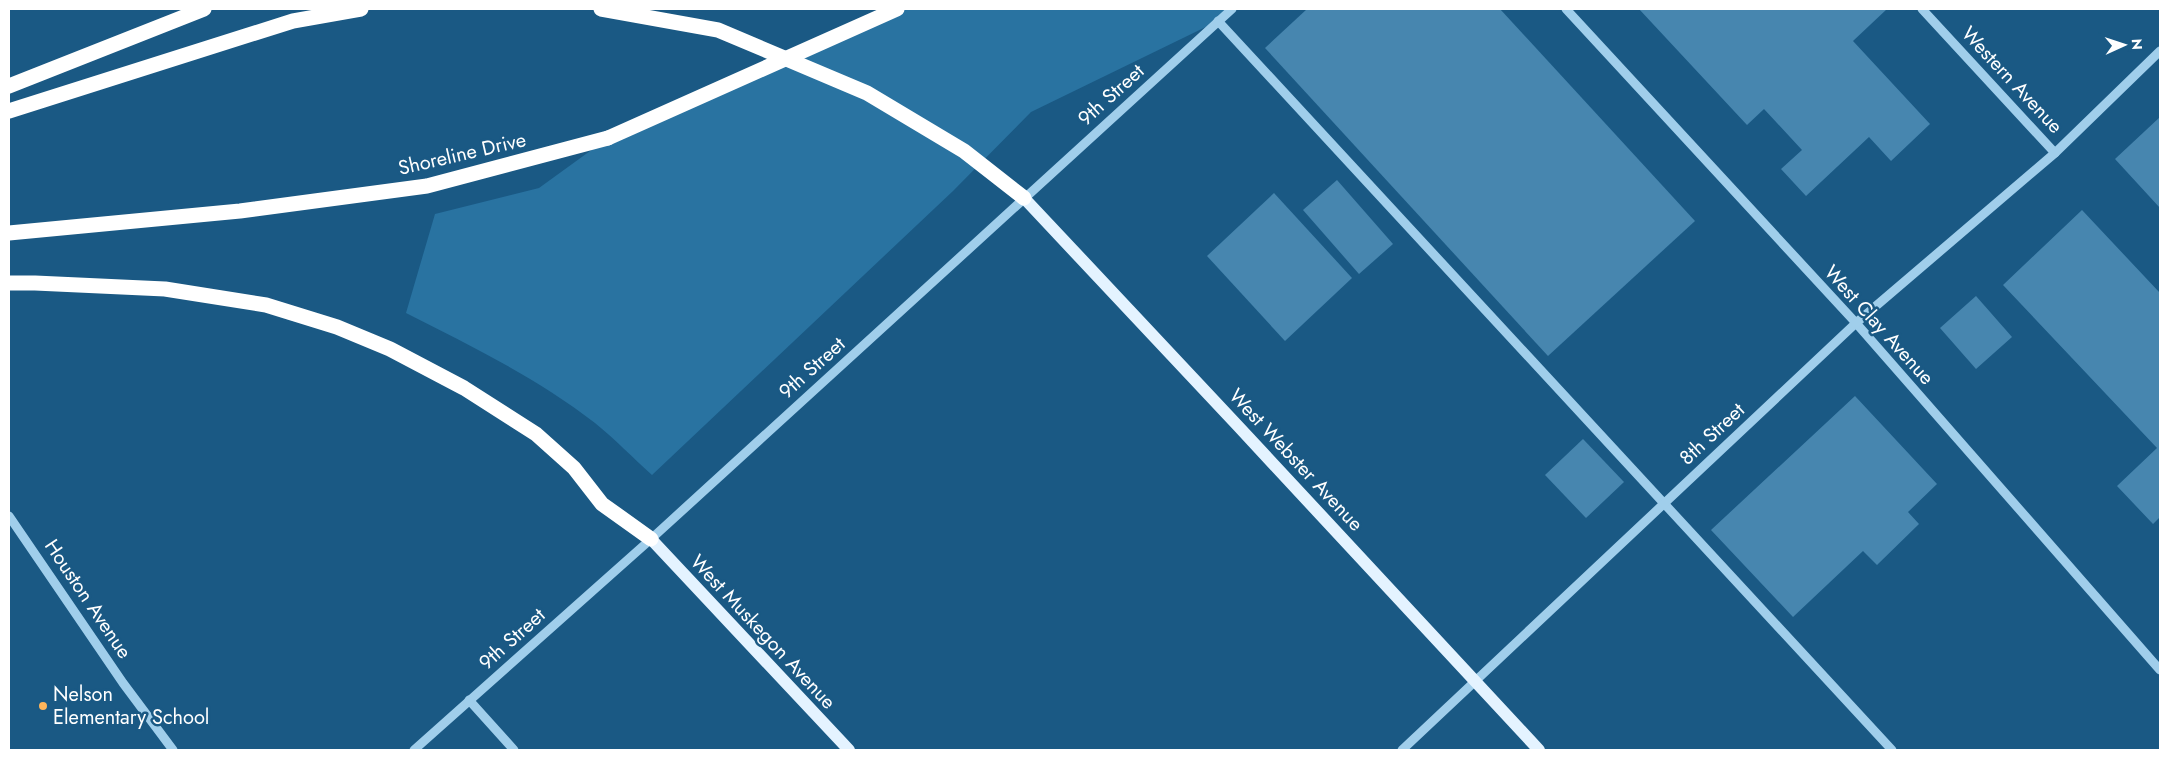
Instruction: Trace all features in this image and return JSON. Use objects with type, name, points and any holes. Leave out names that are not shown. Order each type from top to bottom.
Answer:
[{"type":"highway","points":[[9,86],[204,9]]},
{"type":"highway","points":[[9,111],[293,21],[361,9]]},
{"type":"highway","points":[[601,9],[718,30],[867,93],[964,152],[1024,198]]},
{"type":"highway","name":"Shoreline Drive","points":[[9,233],[240,211],[427,186],[608,138],[738,82],[897,9]]},
{"type":"highway","points":[[9,284],[35,283],[165,289],[266,305],[337,327],[390,349],[464,388],[536,434],[574,468],[602,504],[651,539]]},
{"type":"main road","name":"West Webster Avenue","points":[[1024,198],[1539,750]]},
{"type":"main road","name":"West Muskegon Avenue","points":[[651,539],[849,750]]},
{"type":"street","name":"9th Street","points":[[414,750],[651,539],[1232,9]]},
{"type":"street","name":"West Clay Avenue","points":[[1566,9],[1856,323],[2160,670]]},
{"type":"street","name":"Western Avenue","points":[[1922,9],[2055,153]]},
{"type":"street","points":[[1218,21],[1892,750]]},
{"type":"street","name":"8th Street","points":[[1402,750],[1856,323],[2055,153],[2160,51]]},
{"type":"street","name":"Houston Avenue","points":[[9,516],[124,683],[173,750]]},
{"type":"street","points":[[469,700],[514,750]]},
{"type":"shaded area","points":[[897,9],[1232,9],[1218,21],[1031,112],[953,191],[652,475],[610,435],[550,391],[406,313],[435,214],[539,188],[608,138]]},
{"type":"building","points":[[1307,9],[1500,9],[1695,221],[1548,356],[1265,48]]},
{"type":"building","points":[[1639,9],[1887,9],[1853,41],[1930,124],[1891,161],[1869,137],[1806,196],[1781,169],[1802,150],[1764,109],[1747,125]]},
{"type":"building","points":[[2160,117],[2160,208],[2115,159]]},
{"type":"building","points":[[1337,180],[1393,244],[1359,274],[1303,210]]},
{"type":"building","points":[[1274,193],[1352,278],[1285,341],[1207,256]]},
{"type":"building","points":[[2082,210],[2160,293],[2160,517],[2153,524],[2117,486],[2157,448],[2003,285]]},
{"type":"building","points":[[1976,296],[2012,337],[1976,369],[1940,328]]},
{"type":"building","points":[[1855,396],[1937,484],[1908,512],[1919,524],[1877,565],[1863,551],[1793,617],[1711,530]]},
{"type":"building","points":[[1583,439],[1624,482],[1586,518],[1545,475]]},
{"type":"place","name":"Nelson Elementary School","points":[[43,706]]}]
